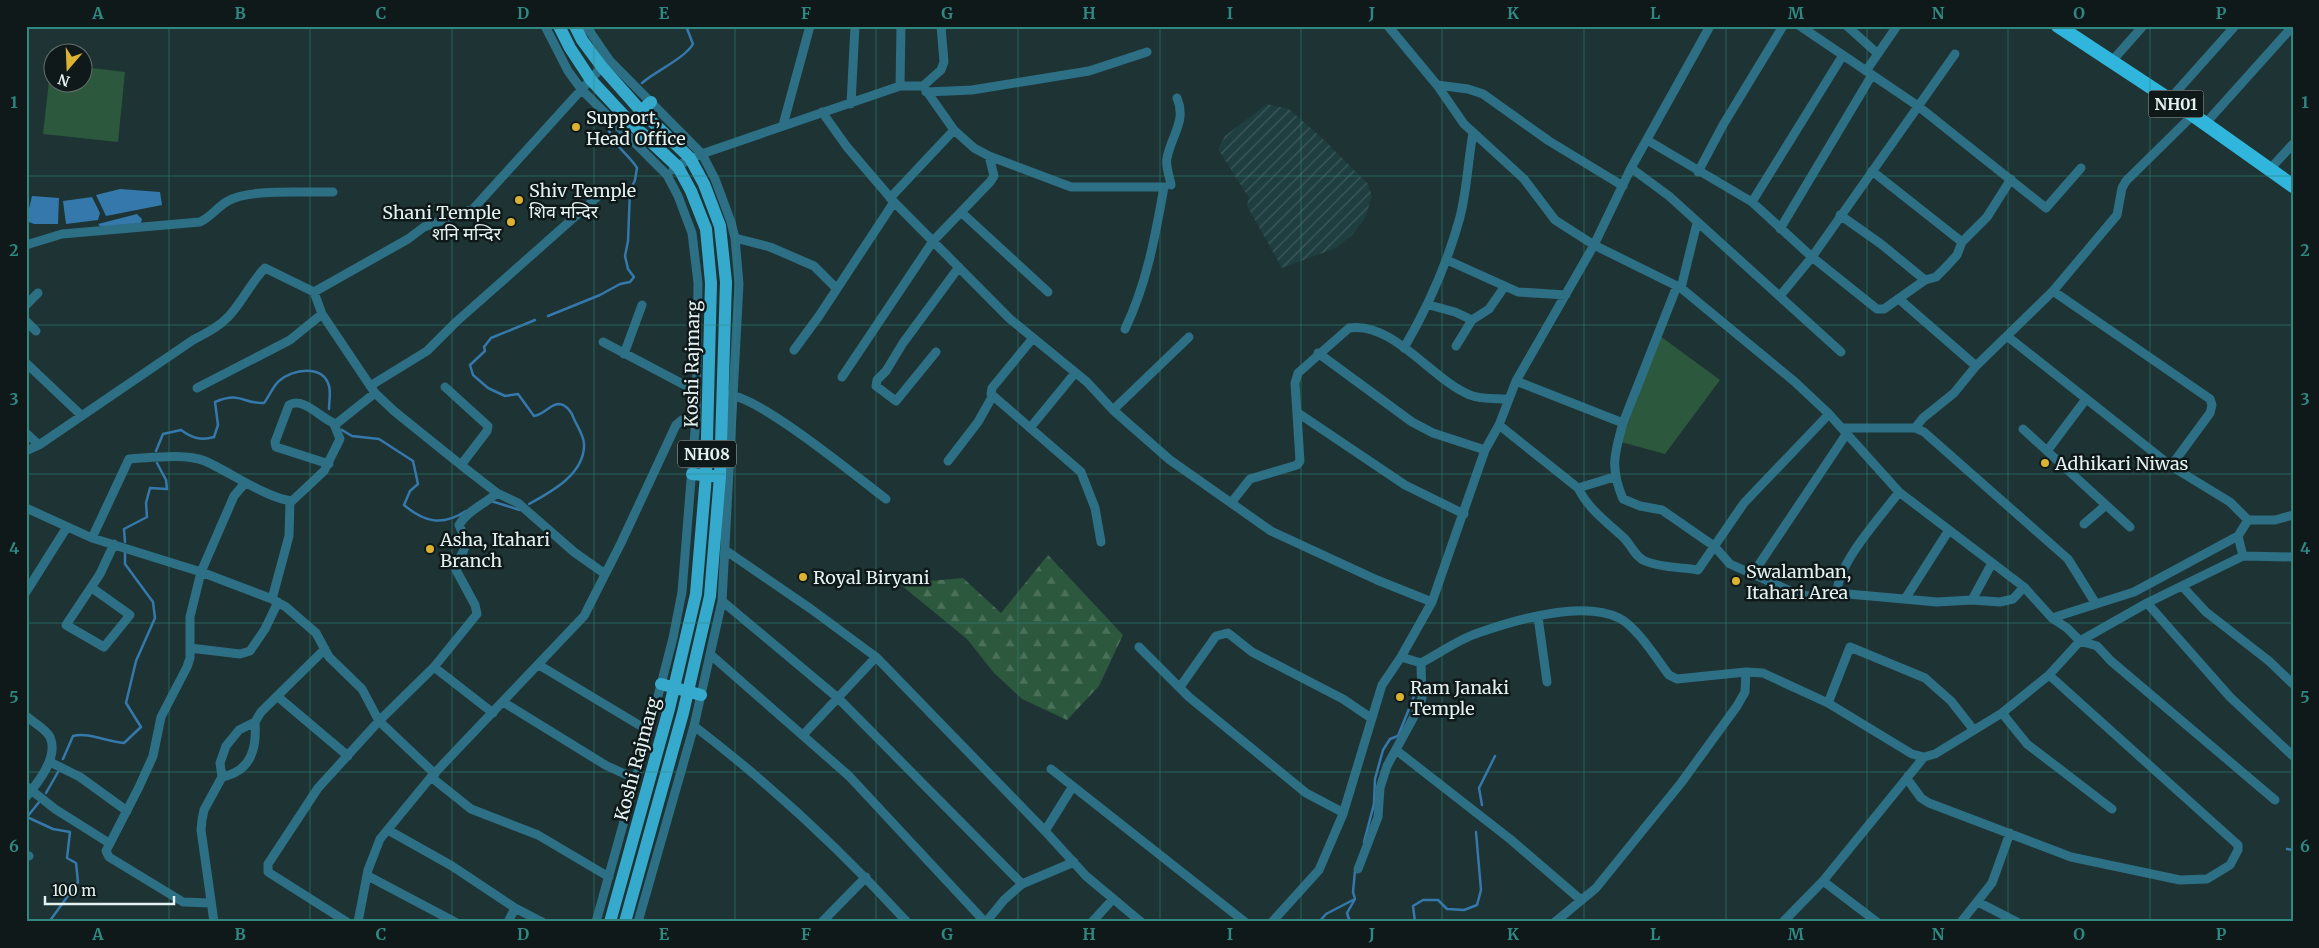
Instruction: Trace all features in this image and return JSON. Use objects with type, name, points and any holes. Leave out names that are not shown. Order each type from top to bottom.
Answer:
[{"type":"highway","name":"NH01","points":[[2058,26],[2193,115],[2293,186]]},
{"type":"main road","name":"Koshi Rajmarg","points":[[559,26],[586,85],[631,123],[678,167],[691,191],[706,229],[711,283],[706,475],[696,594],[674,688],[610,922]]},
{"type":"main road","name":"Koshi Rajmarg","points":[[575,26],[582,40],[602,67],[641,111],[696,156],[704,184],[720,226],[726,282],[728,395],[724,477],[710,596],[695,693],[625,922]]},
{"type":"main road","points":[[641,111],[651,102]]},
{"type":"main road","points":[[692,474],[724,477]]},
{"type":"main road","points":[[661,684],[695,693]]},
{"type":"street","points":[[545,26],[563,63],[586,85],[667,175],[678,196],[692,232],[698,283],[696,418],[682,592],[649,731],[596,922]]},
{"type":"street","points":[[586,26],[610,61],[651,102],[715,179],[735,238],[739,284],[728,395],[756,405],[810,441],[886,499]]},
{"type":"street","points":[[783,126],[810,26]]},
{"type":"street","points":[[851,104],[855,26]]},
{"type":"street","points":[[900,86],[901,26]]},
{"type":"street","points":[[925,89],[941,70],[944,62],[941,26]]},
{"type":"street","points":[[1388,26],[1437,85],[1464,124],[1524,178],[1555,220],[1594,245],[1679,287],[1795,382],[1845,430],[1899,492],[2024,587],[2052,618],[2067,628],[2080,641],[2097,646],[2111,661],[2275,800]]},
{"type":"street","points":[[1272,922],[1319,870],[1357,773],[1371,718],[1382,685],[1401,657],[1432,602],[1485,450],[1499,425],[1516,381],[1594,245],[1631,168],[1710,26]]},
{"type":"street","points":[[1698,172],[1723,125],[1783,26]]},
{"type":"street","points":[[1800,26],[1918,106],[2046,208],[2081,168]]},
{"type":"street","points":[[1846,26],[1878,54]]},
{"type":"street","points":[[1780,229],[1878,54],[1897,26]]},
{"type":"street","points":[[2112,62],[2143,26]]},
{"type":"street","points":[[2169,100],[2235,26]]},
{"type":"street","points":[[2206,124],[2293,26]]},
{"type":"street","points":[[667,175],[696,156],[900,86],[925,89],[972,90],[1090,71],[1147,52]]},
{"type":"street","points":[[1780,296],[1812,257],[1955,54]]},
{"type":"street","points":[[1752,202],[1843,55]]},
{"type":"street","points":[[314,292],[408,239],[424,227],[473,209],[602,67]]},
{"type":"street","points":[[1437,85],[1468,88],[1483,94],[1549,141],[1623,186]]},
{"type":"street","points":[[925,89],[954,130],[974,148],[989,156],[1071,187],[1164,187],[1152,257],[1139,299],[1125,329]]},
{"type":"street","points":[[1171,185],[1166,159],[1180,126],[1181,108],[1176,98]]},
{"type":"street","points":[[822,112],[847,147],[892,200],[1010,319],[1075,373],[1113,410],[1170,460],[1253,520],[1280,535],[1377,580],[1432,602]]},
{"type":"street","points":[[1915,428],[1923,418],[1954,393],[1976,366],[2053,291],[2117,215],[2122,188],[2126,181],[2193,115]]},
{"type":"street","points":[[794,350],[819,316],[892,200],[954,130]]},
{"type":"street","points":[[1404,348],[1429,305],[1447,260],[1460,216],[1473,133]]},
{"type":"street","points":[[1647,140],[1698,172],[1752,202],[1812,257],[1878,309],[1884,309],[1925,280],[1936,277],[1956,255],[1962,242],[1987,217],[2011,179]]},
{"type":"street","points":[[2270,169],[2293,144]]},
{"type":"street","points":[[842,378],[933,241],[994,176],[989,156]]},
{"type":"street","points":[[1631,168],[1669,196],[1841,352]]},
{"type":"street","points":[[1872,171],[1962,242]]},
{"type":"street","points":[[334,424],[372,389],[427,352],[456,322],[604,191]]},
{"type":"street","points":[[26,245],[62,234],[200,222],[210,218],[226,201],[250,194],[333,192]]},
{"type":"street","points":[[961,212],[1048,292]]},
{"type":"street","points":[[1840,215],[1881,244],[1925,280]]},
{"type":"street","points":[[1697,223],[1679,287],[1623,423],[1617,446],[1614,477],[1623,499],[1640,506],[1662,510],[1714,546],[1730,564],[1752,575],[1808,596],[1837,593],[1937,602],[1972,600],[2006,602],[2013,599],[2024,587]]},
{"type":"street","points":[[735,238],[770,247],[814,266],[836,288]]},
{"type":"street","points":[[1447,260],[1518,292],[1566,295]]},
{"type":"street","points":[[936,352],[896,401],[876,386],[877,380],[886,371],[903,343],[959,267]]},
{"type":"street","points":[[26,451],[39,445],[193,340],[213,330],[230,315],[256,277],[265,268],[314,292],[322,314],[372,389],[394,411],[461,466],[492,498],[518,503],[574,552],[605,574]]},
{"type":"street","points":[[1456,346],[1472,320],[1490,309],[1505,286]]},
{"type":"street","points":[[2053,291],[2210,399],[2212,405],[2210,413],[2171,466]]},
{"type":"street","points":[[26,305],[38,294]]},
{"type":"street","points":[[1899,299],[1976,366]]},
{"type":"street","points":[[1429,305],[1455,312],[1472,320]]},
{"type":"street","points":[[624,354],[642,306]]},
{"type":"street","points":[[197,388],[290,340],[322,314]]},
{"type":"street","points":[[26,321],[36,331]]},
{"type":"street","points":[[1231,503],[1250,479],[1296,465],[1300,461],[1295,383],[1298,372],[1349,328],[1359,326],[1369,328],[1404,348],[1451,386],[1472,396],[1508,399]]},
{"type":"street","points":[[2007,336],[2171,466],[2230,502],[2248,520],[2275,520],[2293,515]]},
{"type":"street","points":[[1113,410],[1189,337]]},
{"type":"street","points":[[948,461],[978,422],[992,397],[992,388],[1033,338]]},
{"type":"street","points":[[603,342],[696,391]]},
{"type":"street","points":[[1318,353],[1412,422],[1433,433],[1485,450]]},
{"type":"street","points":[[26,363],[82,416]]},
{"type":"street","points":[[1030,428],[1075,373]]},
{"type":"street","points":[[1516,381],[1623,423]]},
{"type":"street","points":[[445,387],[488,426],[487,431],[461,466]]},
{"type":"street","points":[[992,397],[1081,472],[1095,508],[1101,542]]},
{"type":"street","points":[[2047,451],[2086,399]]},
{"type":"street","points":[[92,538],[128,459],[166,457],[203,460],[245,483],[290,501],[294,500],[329,464],[340,439],[334,424],[315,410],[295,402],[290,403],[275,442],[276,447],[280,450],[329,464]]},
{"type":"street","points":[[1298,413],[1405,485],[1464,514]]},
{"type":"street","points":[[1499,425],[1578,488],[1583,498],[1602,521],[1625,539],[1642,561],[1660,566],[1698,570],[1744,503],[1829,414]]},
{"type":"street","points":[[358,922],[368,876],[380,839],[433,776],[584,616],[676,425],[682,420],[696,418]]},
{"type":"street","points":[[1845,430],[1915,428],[1924,432],[2068,559],[2096,604]]},
{"type":"street","points":[[2023,429],[2130,528]]},
{"type":"street","points":[[1752,575],[1845,430]]},
{"type":"street","points":[[26,433],[39,445]]},
{"type":"street","points":[[638,922],[694,726],[695,693],[711,655],[722,601],[725,550],[724,477]]},
{"type":"street","points":[[1578,488],[1614,477]]},
{"type":"street","points":[[210,903],[186,903],[180,900],[108,857],[106,851],[127,812],[152,756],[161,717],[187,667],[190,648],[190,617],[201,572],[234,496],[245,483]]},
{"type":"street","points":[[1837,593],[1837,581],[1845,564],[1899,492]]},
{"type":"street","points":[[347,922],[268,872],[266,868],[318,788],[379,721],[434,667],[476,616],[475,605],[456,570],[465,551],[465,537],[459,525],[465,516],[492,498]]},
{"type":"street","points":[[190,648],[240,654],[250,651],[265,629],[275,600],[289,536],[290,501]]},
{"type":"street","points":[[2084,524],[2106,505]]},
{"type":"street","points":[[26,508],[92,538],[201,572],[275,600],[316,633],[329,657],[362,689],[379,721],[433,776],[471,809],[538,834],[608,877]]},
{"type":"street","points":[[2052,618],[2134,592],[2238,536],[2248,520]]},
{"type":"street","points":[[26,592],[67,527]]},
{"type":"street","points":[[1905,599],[1949,530]]},
{"type":"street","points":[[2238,536],[2243,556]]},
{"type":"street","points":[[92,588],[130,614],[104,648],[66,625],[92,588],[114,544]]},
{"type":"street","points":[[725,550],[811,609],[876,657],[1086,876],[1141,922]]},
{"type":"street","points":[[1401,657],[1421,663],[1477,633],[1568,611],[1598,611],[1619,618],[1629,625],[1669,674],[1677,678],[1746,672],[1763,673],[1828,703],[1912,754],[1924,757],[1935,754],[2002,713],[2049,675],[2080,641],[2147,603],[2243,556],[2293,557]]},
{"type":"street","points":[[1972,600],[1992,563]]},
{"type":"street","points":[[2182,586],[2206,612],[2269,661],[2293,684]]},
{"type":"street","points":[[722,601],[838,698],[1022,884]]},
{"type":"street","points":[[2147,603],[2230,697],[2293,756]]},
{"type":"street","points":[[1538,617],[1547,682]]},
{"type":"street","points":[[1180,687],[1216,636],[1228,633],[1252,652],[1343,699],[1371,718]]},
{"type":"street","points":[[1139,647],[1180,687],[1306,793],[1342,812]]},
{"type":"street","points":[[1828,703],[1850,647],[1925,678],[1951,701],[1973,729]]},
{"type":"street","points":[[214,922],[201,830],[204,810],[222,777],[220,763],[226,746],[239,730],[255,722],[261,712],[325,649]]},
{"type":"street","points":[[711,655],[849,776],[986,922],[1004,900],[1022,884],[1074,862]]},
{"type":"street","points":[[803,735],[876,657]]},
{"type":"street","points":[[1358,869],[1378,817],[1380,788],[1387,766],[1422,698],[1421,663]]},
{"type":"street","points":[[539,665],[649,731]]},
{"type":"street","points":[[434,667],[493,713]]},
{"type":"street","points":[[1555,922],[1596,888],[1680,782],[1734,710],[1745,692],[1746,672]]},
{"type":"street","points":[[1908,776],[1908,780],[1921,798],[1929,803],[2071,857],[2180,880],[2207,879],[2230,865],[2238,850],[2238,845],[2049,675]]},
{"type":"street","points":[[277,696],[348,756]]},
{"type":"street","points":[[503,702],[607,766],[636,779]]},
{"type":"street","points":[[2002,713],[2027,744],[2112,809]]},
{"type":"street","points":[[26,716],[50,738],[50,762],[28,791],[109,844]]},
{"type":"street","points":[[222,777],[236,774],[247,763],[253,751],[256,737],[255,722]]},
{"type":"street","points":[[694,726],[770,789],[866,877],[906,922]]},
{"type":"street","points":[[1396,750],[1510,839],[1581,900]]},
{"type":"street","points":[[1783,922],[1823,881],[1924,757]]},
{"type":"street","points":[[50,762],[80,777],[127,812]]},
{"type":"street","points":[[1051,769],[1245,922]]},
{"type":"street","points":[[1044,831],[1073,786]]},
{"type":"street","points":[[388,830],[452,866],[515,908],[542,922]]},
{"type":"street","points":[[1961,922],[1992,882],[2010,833]]},
{"type":"street","points":[[368,876],[455,922]]},
{"type":"street","points":[[822,922],[866,877]]},
{"type":"street","points":[[1823,881],[1877,922]]},
{"type":"street","points":[[1092,922],[1113,898]]},
{"type":"street","points":[[1978,902],[2017,922]]},
{"type":"street","points":[[508,922],[515,908]]},
{"type":"shaded area","points":[[1267,104],[1289,109],[1323,139],[1368,184],[1372,196],[1365,218],[1352,235],[1336,248],[1282,268],[1247,206],[1249,198],[1218,149],[1225,136]]},
{"type":"green space","points":[[92,68],[125,72],[118,142],[43,134],[48,92],[92,92]]},
{"type":"green space","points":[[1660,336],[1720,380],[1665,454],[1621,442]]},
{"type":"green space","points":[[1048,555],[1123,635],[1099,686],[1067,720],[1022,699],[994,673],[967,639],[890,576],[929,581],[963,578],[1001,613]]},
{"type":"water","points":[[120,189],[160,192],[162,205],[106,216],[96,195]]},
{"type":"water","points":[[32,196],[59,198],[58,224],[34,224],[26,221]]},
{"type":"water","points":[[92,197],[100,213],[98,220],[66,224],[63,201]]},
{"type":"water","points":[[137,214],[142,219],[141,223],[103,229],[98,224]]},
{"type":"waterway","points":[[642,83],[684,54],[693,44],[686,26]]},
{"type":"waterway","points":[[548,316],[600,295],[620,284],[630,282],[634,277],[628,269],[625,256],[628,241],[630,191],[635,180],[637,168],[612,138],[608,125]]},
{"type":"waterway","points":[[529,504],[556,488],[573,473],[583,455],[584,441],[582,434],[572,414],[564,405],[552,406],[534,416],[518,394],[505,396],[488,388],[473,375],[470,365],[485,351],[484,347],[491,338],[535,320]]},
{"type":"waterway","points":[[156,451],[163,434],[181,430],[197,438],[214,437],[218,425],[215,402],[236,398],[264,403],[279,381],[299,372],[314,372],[326,379],[330,388],[329,409]]},
{"type":"waterway","points":[[342,430],[352,436],[379,439],[413,461],[418,484],[410,491],[404,505],[419,516],[427,519],[442,520],[450,519],[466,511]]},
{"type":"waterway","points":[[125,542],[124,529],[147,517],[146,503],[150,488],[167,489],[166,480],[157,463]]},
{"type":"waterway","points":[[491,501],[520,510]]},
{"type":"waterway","points":[[63,759],[73,736],[85,735],[124,743],[141,727],[126,703],[136,661],[155,618],[153,602],[125,564],[125,553]]},
{"type":"waterway","points":[[1364,842],[1374,804],[1375,779],[1383,750],[1390,739],[1398,736],[1418,681]]},
{"type":"waterway","points":[[1482,805],[1479,788],[1495,756]]},
{"type":"waterway","points":[[46,793],[58,772]]},
{"type":"waterway","points":[[40,801],[27,817],[53,829],[70,832],[67,858],[76,863],[78,882],[49,922]]},
{"type":"waterway","points":[[1415,922],[1413,906],[1423,900],[1438,900],[1447,909],[1464,910],[1477,905],[1481,890],[1476,832]]},
{"type":"waterway","points":[[2287,849],[2293,850]]},
{"type":"waterway","points":[[1350,922],[1347,913],[1355,899],[1353,892],[1355,871]]},
{"type":"waterway","points":[[1319,922],[1326,914],[1353,900]]},
{"type":"place","name":"Support, Head Office","points":[[576,127]]},
{"type":"place","name":"Shiv Temple शिव मन्दिर","points":[[519,200]]},
{"type":"place","name":"Shani Temple शनि मन्दिर","points":[[511,222]]},
{"type":"place","name":"Adhikari Niwas","points":[[2045,463]]},
{"type":"place","name":"Asha, Itahari Branch","points":[[430,549]]},
{"type":"place","name":"Royal Biryani","points":[[803,577]]},
{"type":"place","name":"Swalamban, Itahari Area","points":[[1736,581]]},
{"type":"place","name":"Ram Janaki Temple","points":[[1400,697]]}]
